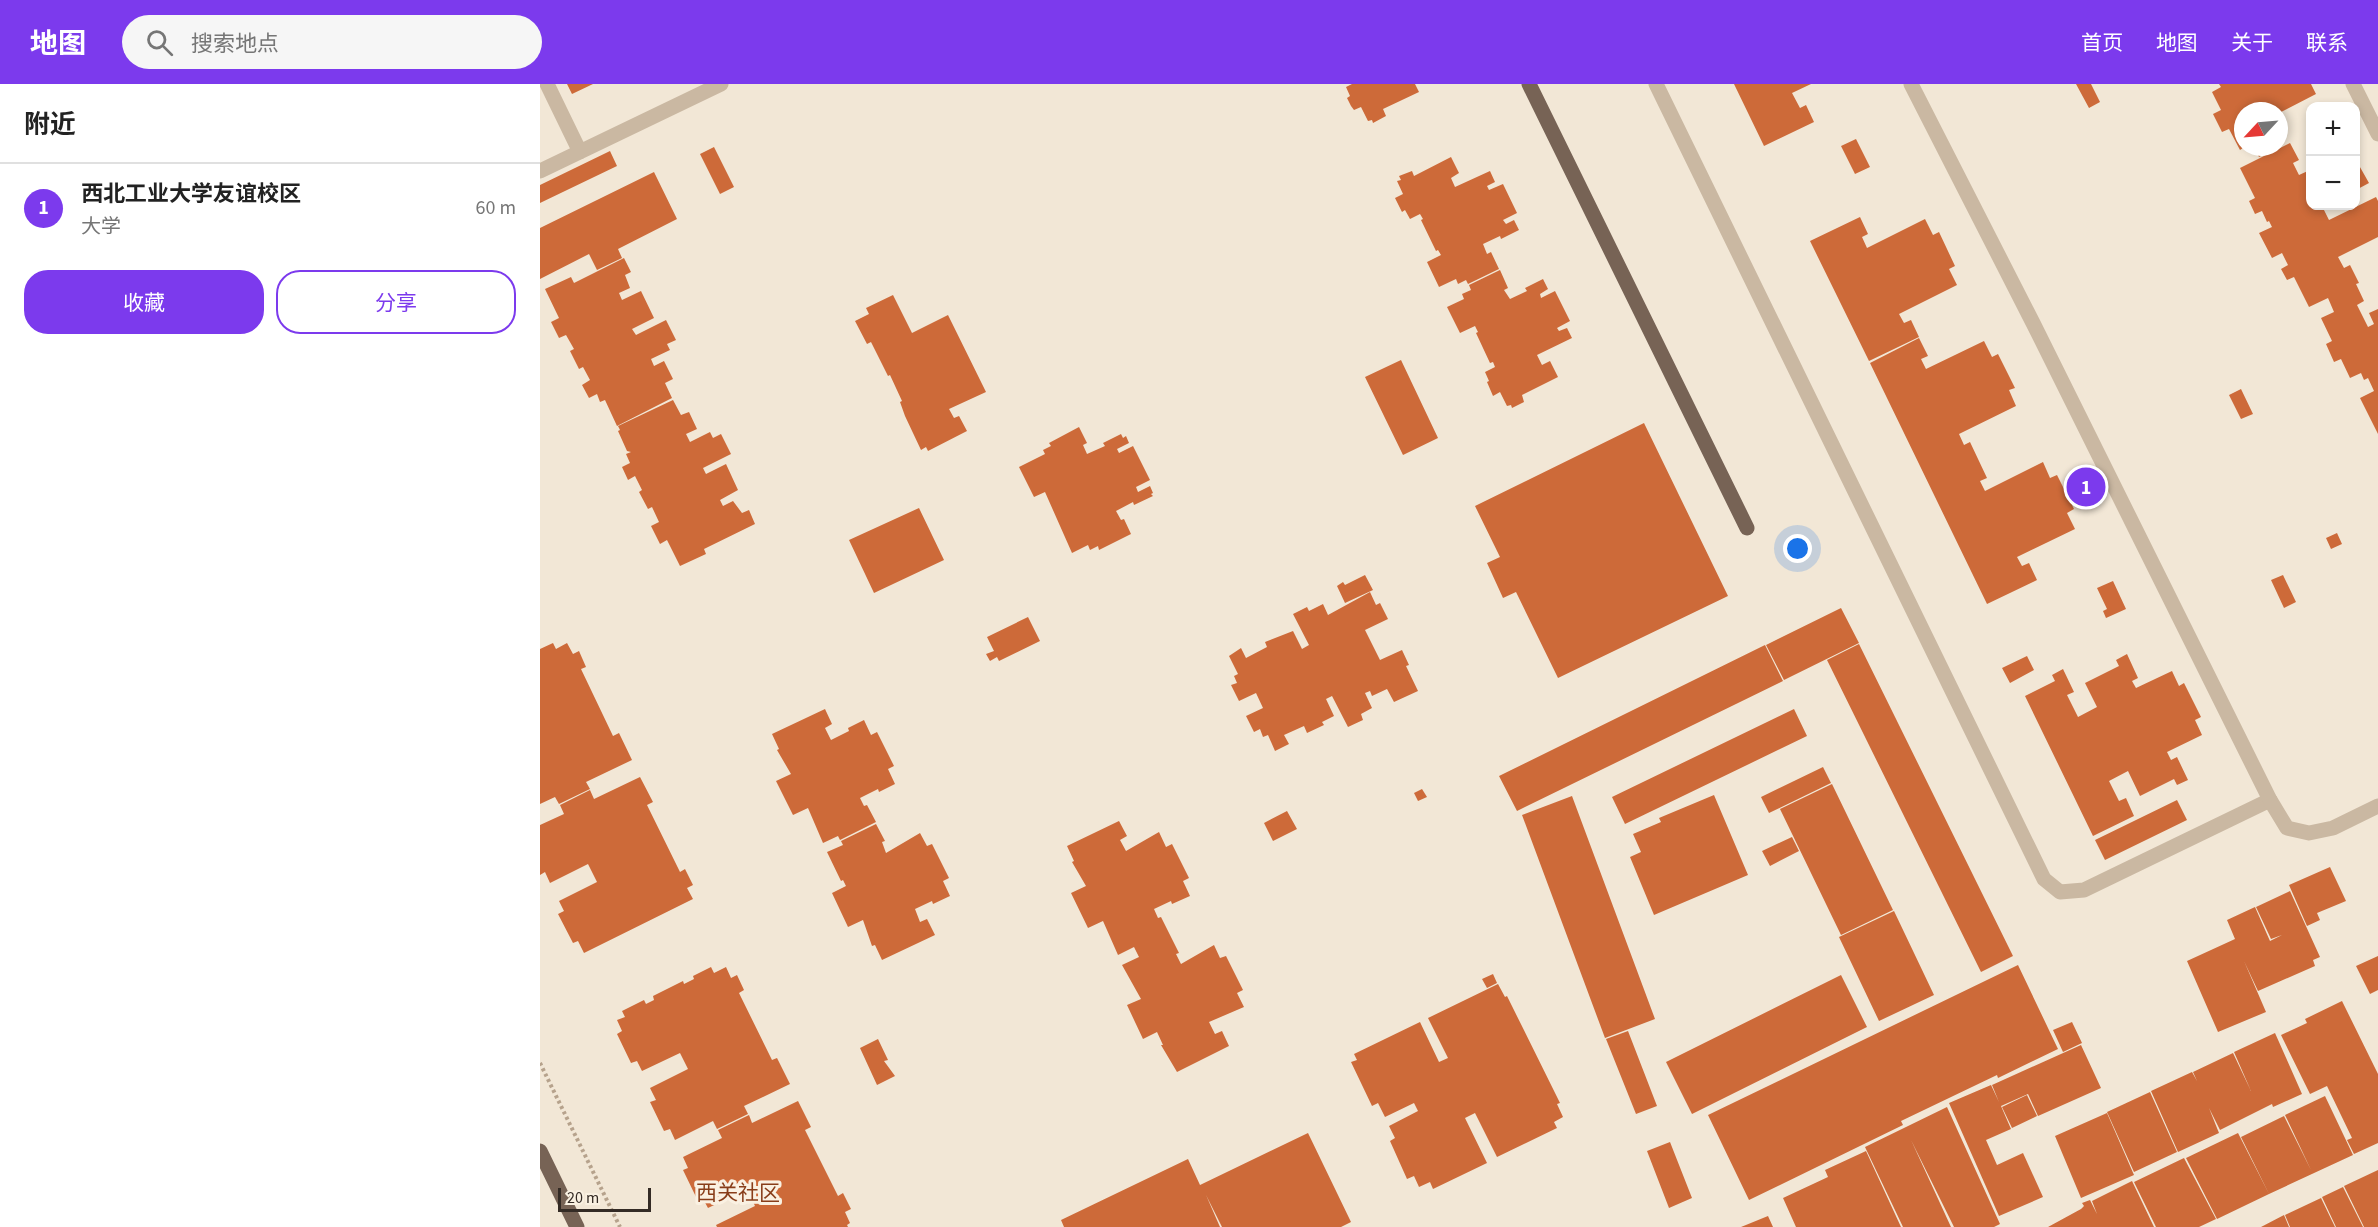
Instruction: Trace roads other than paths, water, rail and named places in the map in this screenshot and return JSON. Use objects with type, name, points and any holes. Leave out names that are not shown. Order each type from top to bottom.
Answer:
[{"type":"main road","points":[[1529,84],[1748,528]]},
{"type":"main road","points":[[540,1151],[578,1227]]},
{"type":"street","points":[[547,84],[580,152]]},
{"type":"street","points":[[540,171],[722,84]]},
{"type":"street","points":[[1656,84],[2044,879],[2060,892],[2084,890],[2270,800]]},
{"type":"street","points":[[1911,84],[2270,800],[2287,828],[2309,833],[2333,828],[2378,806]]},
{"type":"street","points":[[2353,84],[2378,134]]},
{"type":"place","name":"西北工业大学友谊校区","points":[[2086,487]]},
{"type":"district","name":"西关社区","points":[[738,1193]]}]
